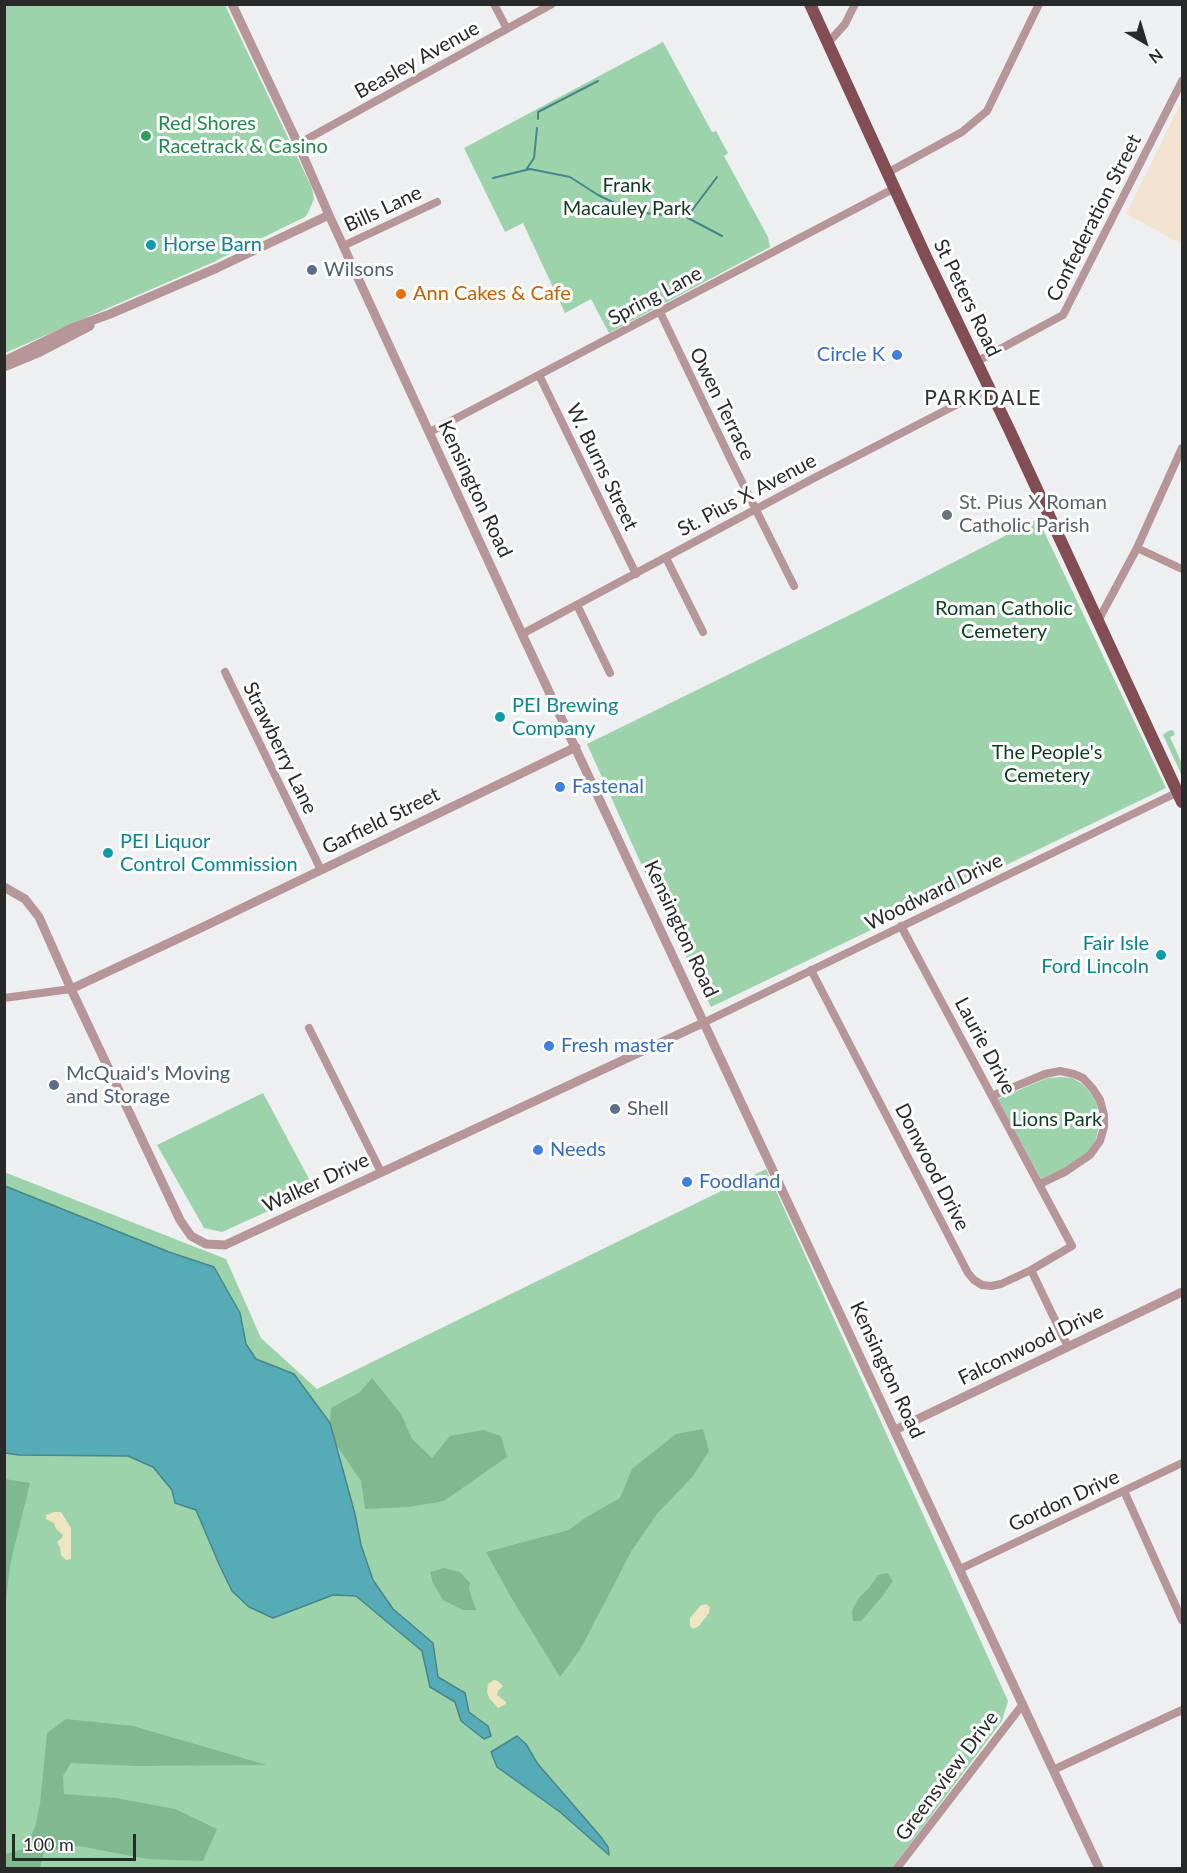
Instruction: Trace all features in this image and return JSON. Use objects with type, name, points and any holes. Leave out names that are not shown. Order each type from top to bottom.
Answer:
[{"type":"main road","name":"St Peters Road","points":[[810,4],[1180,797]]},
{"type":"street","points":[[494,4],[507,29]]},
{"type":"street","name":"Beasley Avenue","points":[[298,144],[552,4]]},
{"type":"street","points":[[828,43],[845,24],[855,4]]},
{"type":"street","points":[[887,173],[962,132],[987,111],[1039,4]]},
{"type":"street","name":"Kensington Road","points":[[235,6],[328,215],[522,634],[1099,1869]]},
{"type":"street","name":"Confederation Street","points":[[976,362],[1063,315],[1182,81]]},
{"type":"street","name":"Spring Lane","points":[[430,432],[895,188]]},
{"type":"street","name":"Bills Lane","points":[[343,246],[437,202]]},
{"type":"street","points":[[4,361],[72,328],[217,268],[328,215]]},
{"type":"street","name":"Owen Terrace","points":[[660,312],[794,586]]},
{"type":"street","points":[[4,367],[40,352],[110,314]]},
{"type":"street","name":"W. Burns Street","points":[[539,375],[636,573]]},
{"type":"street","name":"St. Pius X Avenue","points":[[522,634],[816,477],[989,388]]},
{"type":"street","points":[[1098,621],[1137,548],[1182,448]]},
{"type":"street","points":[[1137,548],[1182,569]]},
{"type":"street","points":[[666,558],[703,632]]},
{"type":"street","points":[[577,605],[610,673]]},
{"type":"street","name":"Strawberry Lane","points":[[225,672],[321,870]]},
{"type":"street","name":"Garfield Street","points":[[4,998],[71,989],[576,747]]},
{"type":"street","name":"Woodward Drive","points":[[705,1022],[902,926],[1180,797]]},
{"type":"street","points":[[4,887],[25,899],[39,917],[71,989]]},
{"type":"street","points":[[4,892],[18,898],[28,907],[44,928]]},
{"type":"street","name":"Laurie Drive","points":[[902,926],[1072,1246]]},
{"type":"street","name":"Donwood Drive","points":[[812,970],[968,1273],[974,1280],[982,1285],[1001,1284],[1031,1270],[1072,1246]]},
{"type":"street","name":"Walker Drive","points":[[71,989],[180,1220],[190,1236],[206,1244],[225,1245],[705,1022]]},
{"type":"street","points":[[309,1028],[381,1172]]},
{"type":"street","points":[[992,1096],[1045,1074],[1060,1071],[1083,1078],[1100,1101],[1104,1126],[1100,1141],[1090,1155],[1065,1172],[1040,1184]]},
{"type":"street","points":[[1031,1270],[1068,1347]]},
{"type":"street","name":"Falconwood Drive","points":[[895,1430],[1182,1292]]},
{"type":"street","name":"Gordon Drive","points":[[960,1569],[1182,1463]]},
{"type":"street","points":[[1124,1491],[1182,1620]]},
{"type":"street","name":"Greensview Drive","points":[[897,1869],[1023,1704]]},
{"type":"street","points":[[1053,1770],[1182,1710]]},
{"type":"shaded area","points":[[1182,101],[1182,244],[1126,214]]},
{"type":"green space","name":"Red Shores Racetrack & Casino","points":[[4,5],[225,5],[312,188],[314,199],[308,213],[305,217],[214,262],[5,353]]},
{"type":"green space","name":"Frank Macauley Park","points":[[663,42],[712,132],[716,131],[728,153],[724,156],[768,237],[770,247],[609,333],[591,299],[565,313],[523,223],[505,232],[464,148]]},
{"type":"green space","points":[[1038,519],[1166,788],[711,1007],[647,877],[587,744],[868,606]]},
{"type":"green space","points":[[1173,730],[1175,735],[1170,737],[1182,764],[1182,776],[1163,735]]},
{"type":"green space","name":"Lions Park","points":[[1047,1078],[1072,1078],[1089,1091],[1097,1102],[1099,1126],[1096,1139],[1088,1153],[1064,1169],[1041,1179],[998,1099]]},
{"type":"green space","points":[[263,1093],[315,1190],[222,1232],[204,1228],[157,1145]]},
{"type":"green space","points":[[766,1169],[1008,1701],[1002,1721],[892,1868],[5,1868],[4,1172],[226,1259],[261,1338],[317,1389]]},
{"type":"green space","points":[[372,1378],[401,1414],[412,1439],[432,1458],[450,1436],[483,1430],[501,1436],[507,1457],[444,1501],[408,1507],[365,1509],[361,1481],[335,1443],[330,1423],[331,1408],[360,1392]]},
{"type":"green space","points":[[703,1429],[709,1451],[693,1476],[657,1514],[632,1550],[581,1648],[560,1677],[486,1552],[569,1530],[620,1498],[632,1469],[676,1434]]},
{"type":"green space","points":[[5,1479],[30,1483],[10,1565],[5,1610]]},
{"type":"green space","points":[[444,1568],[460,1572],[470,1583],[469,1589],[476,1610],[463,1610],[443,1600],[433,1583],[430,1572]]},
{"type":"green space","points":[[888,1573],[893,1581],[881,1598],[861,1621],[853,1621],[852,1611],[858,1599],[878,1575]]},
{"type":"green space","points":[[66,1719],[133,1726],[267,1765],[136,1766],[71,1763],[63,1776],[64,1794],[116,1798],[175,1809],[217,1829],[203,1861],[147,1859],[79,1846],[44,1852],[40,1868],[5,1868],[5,1854],[24,1849],[35,1827],[40,1804],[47,1733]]},
{"type":"sand","points":[[61,1512],[71,1528],[71,1559],[66,1560],[61,1555],[57,1542],[63,1535],[56,1529],[54,1523],[46,1519],[46,1515]]},
{"type":"sand","points":[[706,1604],[710,1607],[709,1613],[699,1626],[693,1629],[690,1626],[690,1618],[701,1605]]},
{"type":"sand","points":[[494,1680],[503,1686],[497,1695],[506,1702],[498,1708],[487,1692],[488,1684]]},
{"type":"water","points":[[5,1186],[169,1252],[214,1267],[240,1313],[246,1344],[256,1359],[294,1374],[330,1423],[355,1514],[361,1545],[373,1580],[393,1609],[433,1643],[438,1677],[465,1693],[469,1712],[488,1726],[491,1736],[484,1739],[461,1721],[455,1702],[430,1687],[422,1651],[356,1596],[333,1595],[273,1618],[249,1607],[232,1591],[196,1510],[175,1503],[172,1490],[153,1467],[128,1456],[5,1453]]},
{"type":"water","points":[[517,1736],[526,1744],[537,1763],[601,1837],[608,1847],[609,1855],[560,1812],[497,1767],[491,1752]]},
{"type":"waterway","points":[[538,119],[538,112],[598,81]]},
{"type":"waterway","points":[[526,170],[534,158],[537,128]]},
{"type":"waterway","points":[[493,178],[530,169],[570,177],[598,195],[633,212],[687,217],[717,177]]},
{"type":"waterway","points":[[688,218],[722,236]]},
{"type":"place","name":"Red Shores Racetrack & Casino","points":[[146,136]]},
{"type":"place","name":"Horse Barn","points":[[151,245]]},
{"type":"place","name":"Wilsons","points":[[312,270]]},
{"type":"place","name":"Ann Cakes & Cafe","points":[[401,294]]},
{"type":"place","name":"Circle K","points":[[897,355]]},
{"type":"place","name":"St. Pius X Roman Catholic Parish","points":[[947,515]]},
{"type":"place","name":"PEI Brewing Company","points":[[500,717]]},
{"type":"place","name":"Fastenal","points":[[560,787]]},
{"type":"place","name":"PEI Liquor Control Commission","points":[[108,853]]},
{"type":"place","name":"Fair Isle Ford Lincoln","points":[[1161,955]]},
{"type":"place","name":"Fresh master","points":[[549,1046]]},
{"type":"place","name":"McQuaid's Moving and Storage","points":[[54,1085]]},
{"type":"place","name":"Shell","points":[[615,1109]]},
{"type":"place","name":"Needs","points":[[538,1150]]},
{"type":"place","name":"Foodland","points":[[687,1182]]},
{"type":"district","name":"PARKDALE","points":[[983,398]]},
{"type":"park label","name":"Roman Catholic Cemetery","points":[[1004,620]]},
{"type":"park label","name":"The People's Cemetery","points":[[1047,764]]}]
